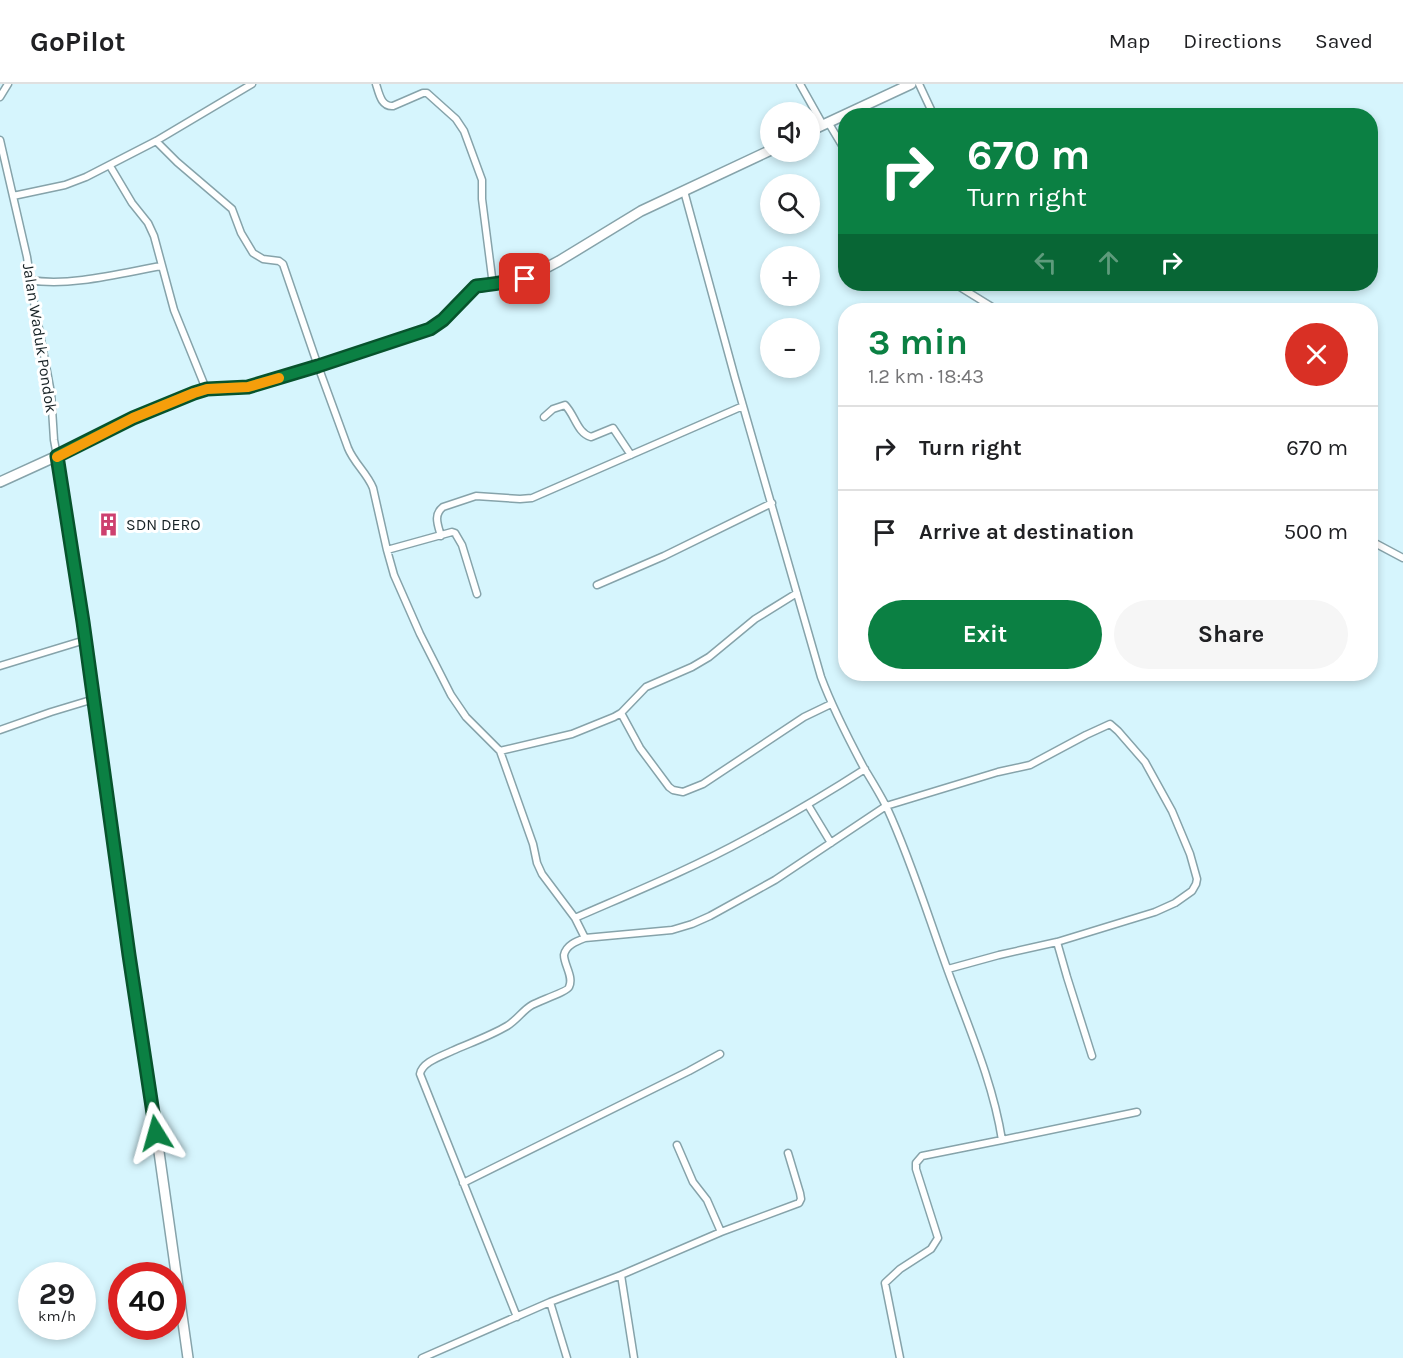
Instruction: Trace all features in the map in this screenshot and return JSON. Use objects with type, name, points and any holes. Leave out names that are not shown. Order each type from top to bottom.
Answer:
[{"type":"street","points":[[0,97],[8,84]]},
{"type":"street","points":[[13,196],[65,185],[87,177],[156,141],[252,84]]},
{"type":"street","points":[[376,84],[383,103],[388,106],[427,93],[456,119],[464,131],[482,180],[482,199],[493,285]]},
{"type":"street","points":[[800,84],[838,141]]},
{"type":"street","points":[[860,108],[911,84]]},
{"type":"street","points":[[919,84],[930,108]]},
{"type":"street","points":[[820,127],[838,118]]},
{"type":"street","name":"Jalan Waduk Pondok","points":[[0,140],[27,257],[51,393],[54,440],[94,699],[188,1358]]},
{"type":"street","points":[[156,141],[232,209],[241,233],[253,253],[263,259],[279,261],[283,264],[352,457],[371,482],[394,575],[420,634],[452,695],[471,724],[500,751],[539,869],[575,918],[585,938]]},
{"type":"street","points":[[0,482],[133,418],[194,393],[207,389],[248,387],[430,329],[443,320],[476,286],[525,279],[544,270],[641,211],[760,155]]},
{"type":"street","points":[[110,166],[132,203],[148,223],[154,236],[174,310],[207,389]]},
{"type":"street","points":[[684,191],[821,677],[831,704],[886,806],[921,894],[987,1078],[1002,1140]]},
{"type":"street","points":[[30,280],[59,282],[161,266]]},
{"type":"street","points":[[966,291],[986,303]]},
{"type":"street","points":[[544,417],[557,407],[565,405],[584,435],[591,437],[613,428],[631,454]]},
{"type":"street","points":[[441,536],[437,516],[443,507],[476,496],[532,498],[743,406]]},
{"type":"street","points":[[597,585],[664,556],[772,503]]},
{"type":"street","points":[[387,550],[453,532],[462,545],[477,594]]},
{"type":"street","points":[[1378,545],[1403,558]]},
{"type":"street","points":[[500,751],[572,734],[621,713],[646,687],[709,657],[755,619],[797,593]]},
{"type":"street","points":[[0,666],[85,640]]},
{"type":"street","points":[[0,730],[94,699]]},
{"type":"street","points":[[621,713],[640,748],[669,787],[683,792],[703,784],[804,717],[831,704]]},
{"type":"street","points":[[517,1317],[420,1074],[423,1066],[508,1025],[530,1006],[566,991],[570,986],[570,981],[564,959],[565,951],[574,943],[585,938],[672,930],[692,924],[775,880],[886,806],[998,772],[1030,765],[1110,724],[1145,762],[1172,811],[1190,854],[1197,879],[1192,891],[1175,903],[1155,912],[1057,942],[948,969]]},
{"type":"street","points":[[575,918],[734,845],[808,805],[865,770]]},
{"type":"street","points":[[808,805],[831,843]]},
{"type":"street","points":[[1057,942],[1092,1056]]},
{"type":"street","points":[[463,1183],[720,1054]]},
{"type":"street","points":[[900,1358],[885,1283],[893,1274],[931,1249],[938,1238],[916,1169],[918,1159],[922,1156],[1137,1112]]},
{"type":"street","points":[[677,1145],[693,1182],[706,1200],[722,1232]]},
{"type":"street","points":[[422,1358],[550,1302],[722,1232],[794,1206],[801,1201],[800,1192],[788,1153]]},
{"type":"street","points":[[621,1275],[634,1358]]},
{"type":"street","points":[[550,1302],[567,1358]]},
{"type":"slow traffic","points":[[57,457],[133,418],[194,393],[207,389],[248,387],[279,378]]},
{"type":"place","name":"SDN DERO","points":[[108,524]]},
{"type":"route","points":[[156,1133],[57,456],[133,418],[194,393],[207,389],[248,387],[430,329],[443,320],[476,286],[525,279]]}]
